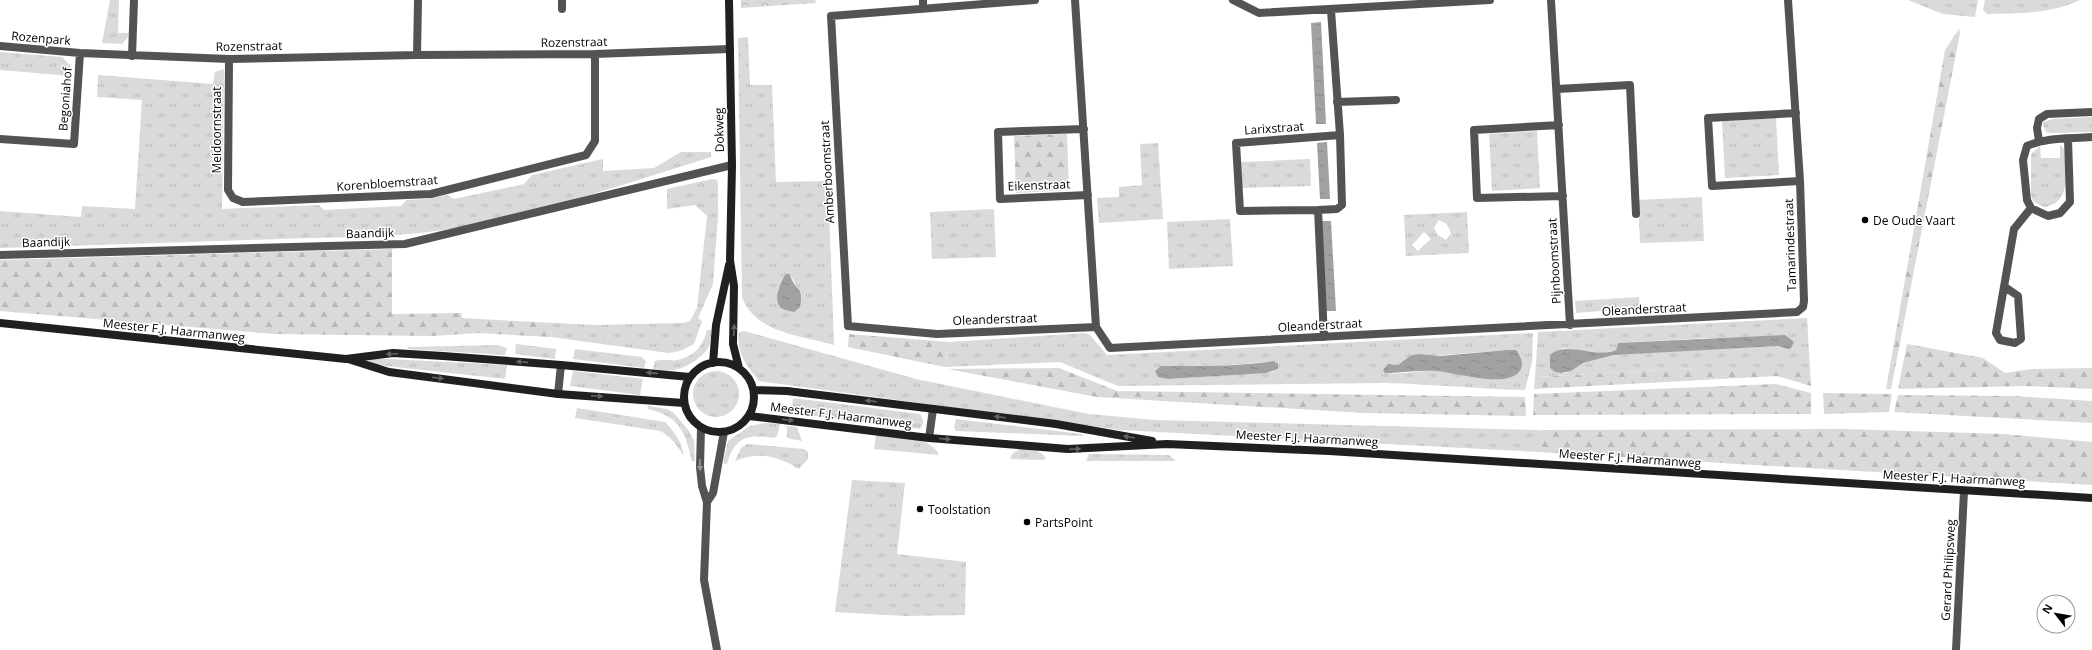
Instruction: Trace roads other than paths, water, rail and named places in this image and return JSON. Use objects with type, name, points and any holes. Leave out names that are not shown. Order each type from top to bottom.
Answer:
[{"type":"main road","name":"Dokweg","points":[[729,0],[732,165],[730,260],[734,286],[733,344],[739,368]]},
{"type":"main road","name":"Dokweg","points":[[712,363],[716,325],[730,260]]},
{"type":"main road","name":"Meester F.J. Haarmanweg","points":[[0,323],[346,359],[389,372],[558,394],[684,403]]},
{"type":"main road","name":"Meester F.J. Haarmanweg","points":[[346,359],[392,354],[562,364],[690,377]]},
{"type":"main road","points":[[712,363],[726,363],[739,368],[748,377],[754,390],[754,403],[749,416],[738,427],[724,432],[712,432],[701,428],[690,418],[684,403],[685,390],[690,377],[700,368],[712,363]]},
{"type":"main road","name":"Meester F.J. Haarmanweg","points":[[754,390],[788,390],[1056,424],[1167,444]]},
{"type":"main road","name":"Meester F.J. Haarmanweg","points":[[749,416],[929,438],[1068,449],[1167,444],[1329,451],[2092,498]]},
{"type":"street","points":[[132,56],[134,0]]},
{"type":"street","points":[[418,0],[418,55]]},
{"type":"street","points":[[562,0],[562,9]]},
{"type":"street","points":[[923,4],[1035,0]]},
{"type":"street","name":"Eikenstraat","points":[[1076,0],[1096,327]]},
{"type":"street","points":[[1233,0],[1242,3],[1259,13],[1331,10],[1372,3],[1490,0]]},
{"type":"street","name":"Pijnboomstraat","points":[[1551,0],[1570,325]]},
{"type":"street","name":"Tamarindestraat","points":[[1788,0],[1800,181],[1802,307]]},
{"type":"street","name":"Amberboomstraat","points":[[848,326],[831,16],[923,4]]},
{"type":"street","name":"Larixstraat","points":[[1331,10],[1340,135],[1342,205],[1337,209],[1318,210],[1240,210],[1236,143],[1340,135]]},
{"type":"street","name":"Rozenpark","points":[[0,46],[80,53]]},
{"type":"street","name":"Rozenstraat","points":[[80,53],[229,60],[418,55],[595,54],[730,49]]},
{"type":"street","name":"Begoniahof","points":[[0,139],[74,144],[80,53]]},
{"type":"street","name":"Korenbloemstraat","points":[[234,198],[243,202],[431,194],[586,155],[596,141],[595,54]]},
{"type":"street","name":"Meidoornstraat","points":[[229,60],[228,190],[234,198]]},
{"type":"street","points":[[1557,89],[1630,85],[1636,214]]},
{"type":"street","points":[[1337,102],[1396,100]]},
{"type":"street","points":[[2038,141],[2037,128],[2039,119],[2047,114],[2092,112]]},
{"type":"street","name":"Tamarindestraat","points":[[1796,113],[1708,118],[1712,186],[1800,181]]},
{"type":"street","points":[[1559,125],[1474,130],[1477,198],[1563,196]]},
{"type":"street","name":"Eikenstraat","points":[[1084,129],[998,132],[1000,199],[1088,195]]},
{"type":"street","points":[[2068,139],[2070,202],[2060,213],[2048,216],[2032,208],[2027,200],[2023,160],[2027,146],[2038,141],[2068,139],[2092,138]]},
{"type":"street","name":"Baandijk","points":[[0,255],[405,244],[732,165]]},
{"type":"street","points":[[2005,287],[2018,296],[2021,339],[2016,343],[2000,340],[1996,333],[2014,229],[2032,208]]},
{"type":"street","points":[[1318,210],[1324,337]]},
{"type":"street","name":"Oleanderstraat","points":[[848,326],[937,334],[1096,327],[1110,348],[1794,313],[1802,307]]},
{"type":"street","points":[[558,394],[562,364]]},
{"type":"street","points":[[929,438],[933,409]]},
{"type":"street","points":[[701,428],[700,467],[702,486],[707,502],[704,580],[717,650]]},
{"type":"street","points":[[707,502],[713,493],[724,432]]},
{"type":"street","name":"Gerard Philipsweg","points":[[1956,650],[1964,490]]},
{"type":"water","points":[[1321,22],[1326,124],[1316,124],[1311,23]]},
{"type":"water","points":[[1327,142],[1330,199],[1320,199],[1317,143]]},
{"type":"water","points":[[1321,221],[1331,221],[1336,311],[1326,311]]},
{"type":"water","points":[[786,274],[790,274],[801,295],[800,307],[794,312],[785,310],[778,305],[778,291]]},
{"type":"water","points":[[1785,335],[1794,342],[1791,348],[1788,349],[1778,346],[1614,355],[1583,363],[1571,371],[1561,373],[1555,372],[1550,368],[1550,355],[1565,349],[1608,352],[1616,350],[1618,343]]},
{"type":"water","points":[[1516,350],[1520,356],[1522,364],[1518,373],[1510,377],[1499,379],[1485,379],[1437,371],[1385,373],[1383,370],[1388,364],[1398,365],[1410,356],[1418,354],[1440,356]]},
{"type":"water","points":[[1274,361],[1278,364],[1278,369],[1266,373],[1168,379],[1158,377],[1155,371],[1161,366],[1232,365]]},
{"type":"place","name":"De Oude Vaart","points":[[1865,220]]},
{"type":"place","name":"Toolstation","points":[[920,509]]},
{"type":"place","name":"PartsPoint","points":[[1027,522]]}]
